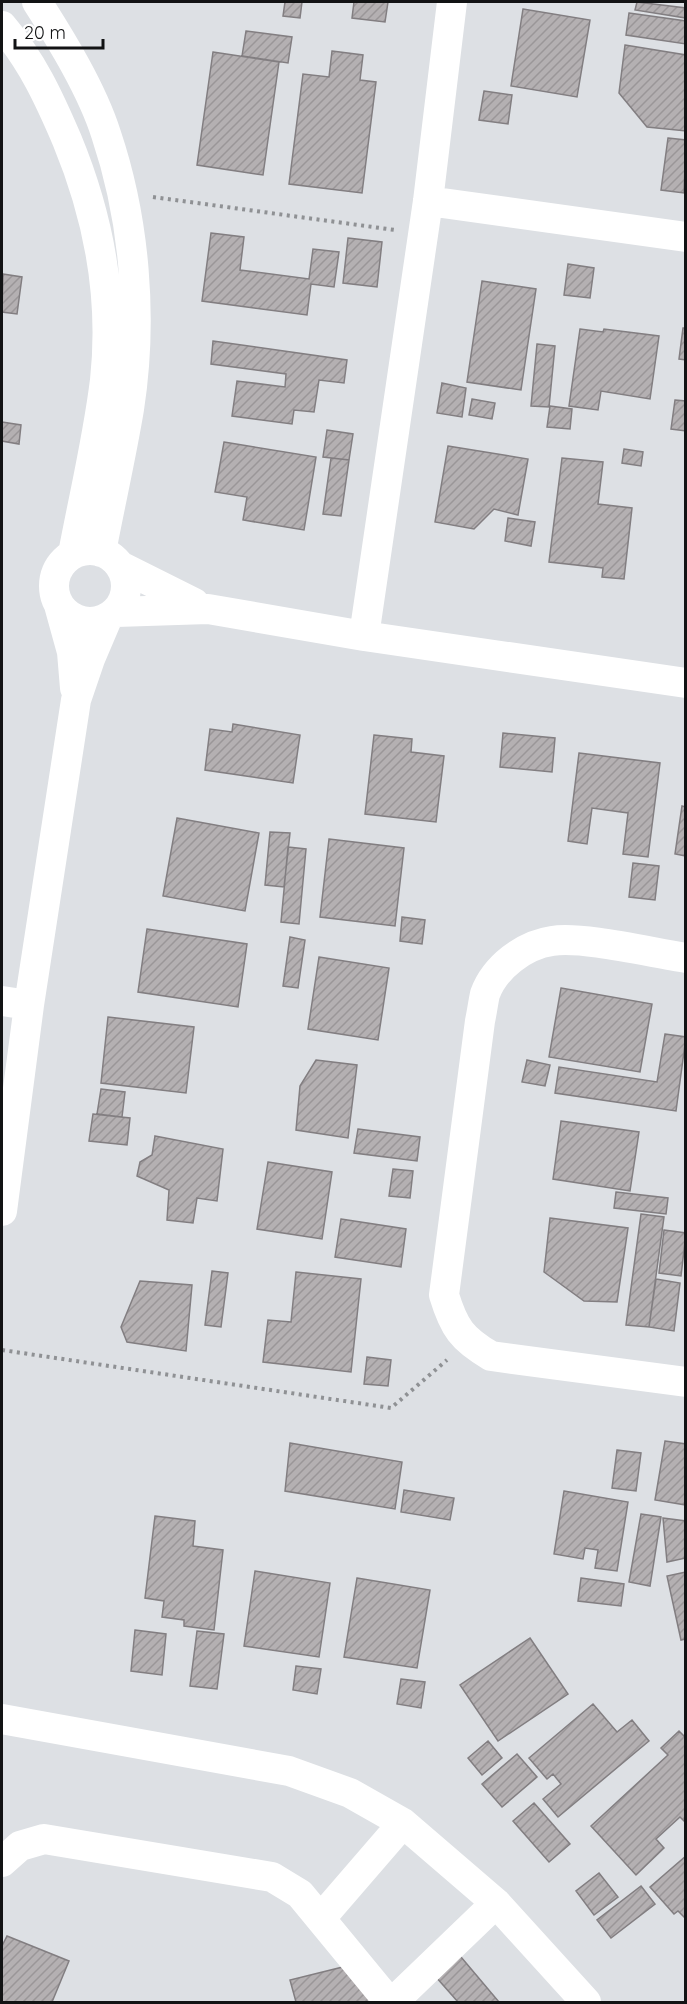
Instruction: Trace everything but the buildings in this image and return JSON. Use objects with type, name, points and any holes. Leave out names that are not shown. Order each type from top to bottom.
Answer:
[{"type":"street","points":[[37,2],[91,99],[106,133],[123,193],[133,264],[135,335],[129,407],[98,557]]},
{"type":"street","points":[[364,636],[428,201],[452,2]]},
{"type":"street","points":[[2,26],[44,85],[84,182],[103,269],[107,313],[98,557]]},
{"type":"street","points":[[428,201],[686,237]]},
{"type":"street","points":[[2,1211],[15,1003],[76,700],[90,659],[126,590],[125,577],[98,557]]},
{"type":"street","points":[[76,700],[72,652],[55,594],[57,571],[98,557],[178,597],[208,609],[364,636],[686,683]]},
{"type":"street","points":[[59,606],[68,615],[80,621],[94,622],[112,615],[208,609]]},
{"type":"street","points":[[686,958],[581,942],[552,941],[524,950],[501,968],[486,993],[444,1295],[452,1321],[468,1342],[491,1356],[686,1382]]},
{"type":"street","points":[[2,1719],[289,1771],[350,1792],[403,1823],[496,1903],[586,2002]]},
{"type":"street","points":[[321,1918],[403,1823]]},
{"type":"street","points":[[2,1862],[20,1846],[44,1839],[272,1877],[300,1894],[391,2002],[496,1903]]},
{"type":"path","points":[[123,193],[423,233]]},
{"type":"path","points":[[2,1350],[391,1408],[468,1342]]}]
